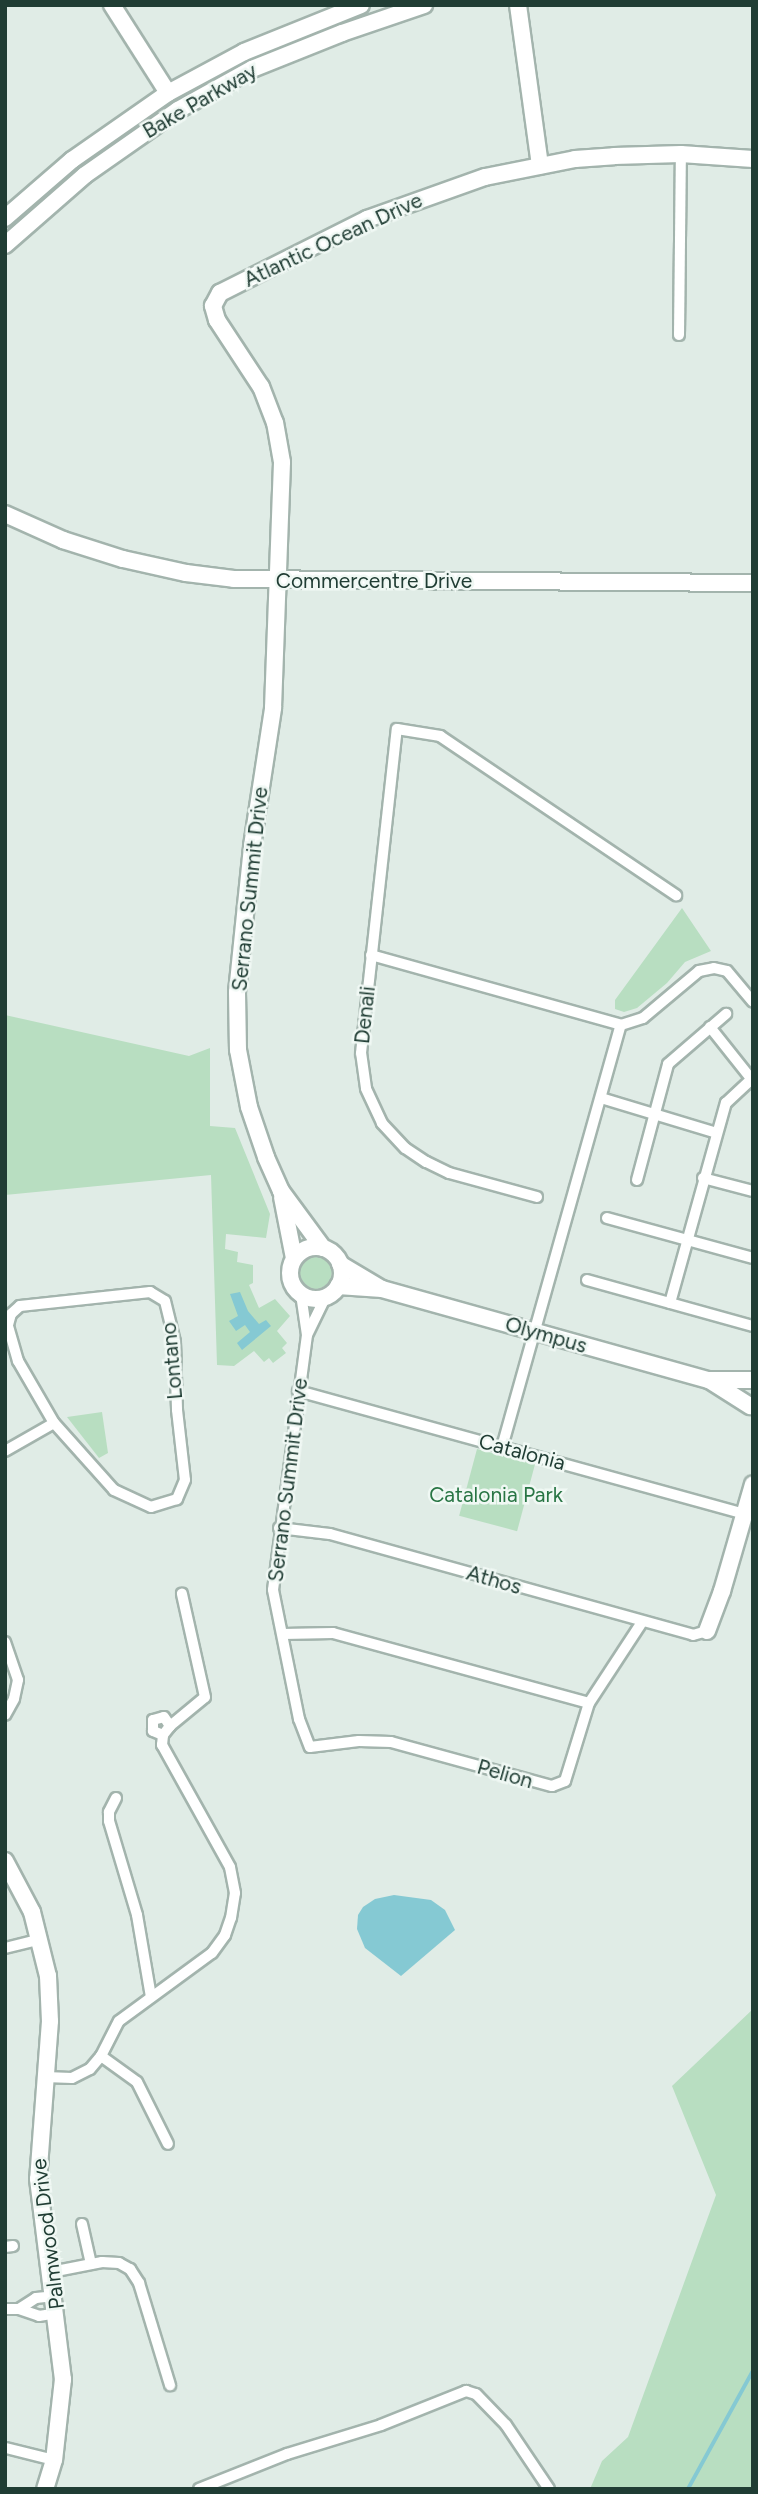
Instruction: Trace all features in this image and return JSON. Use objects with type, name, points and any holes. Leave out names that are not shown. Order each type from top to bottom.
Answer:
[{"type":"street","points":[[111,5],[168,93]]},
{"type":"street","name":"Bake Parkway","points":[[5,218],[72,160],[168,93],[244,52],[361,5]]},
{"type":"street","name":"Bake Parkway","points":[[5,245],[85,175],[178,110],[252,69],[352,29],[424,5]]},
{"type":"street","points":[[518,5],[540,165]]},
{"type":"street","points":[[678,335],[681,154]]},
{"type":"street","name":"Atlantic Ocean Drive","points":[[213,306],[220,293],[367,219],[465,183],[575,159],[681,154],[753,159]]},
{"type":"street","name":"Serrano Summit Drive","points":[[213,306],[217,320],[261,387],[275,423],[282,462],[273,708],[252,846],[237,1004],[238,1051],[249,1107],[281,1191],[294,1258],[289,1275],[301,1294],[307,1335],[279,1528],[273,1590],[299,1718],[310,1747]]},
{"type":"street","name":"Commercentre Drive","points":[[5,514],[63,540],[122,559],[186,573],[279,580],[753,583]]},
{"type":"street","name":"Denali","points":[[537,1197],[449,1173],[426,1162],[405,1148],[382,1123],[369,1098],[362,1069],[371,955],[397,729],[440,736],[676,895]]},
{"type":"street","points":[[371,955],[621,1025],[643,1018],[699,971],[713,968],[727,971],[753,1002]]},
{"type":"street","points":[[637,1180],[668,1064],[726,1014]]},
{"type":"street","points":[[502,1447],[621,1025]]},
{"type":"street","points":[[670,1303],[726,1103],[752,1080],[710,1027]]},
{"type":"street","points":[[601,1098],[716,1133]]},
{"type":"street","points":[[703,1178],[753,1191]]},
{"type":"street","name":"Serrano Summit Drive","points":[[281,1191],[323,1248],[330,1251],[340,1264],[332,1291],[307,1335]]},
{"type":"street","points":[[607,1218],[753,1258]]},
{"type":"street","points":[[294,1258],[307,1248],[323,1248]]},
{"type":"street","name":"Olympus","points":[[340,1264],[382,1289],[709,1380],[753,1380]]},
{"type":"street","points":[[587,1280],[753,1326]]},
{"type":"street","name":"Olympus","points":[[332,1291],[382,1289]]},
{"type":"street","points":[[301,1294],[311,1298],[332,1291]]},
{"type":"street","name":"Lontano","points":[[150,1292],[165,1301],[175,1342],[177,1410],[185,1480],[177,1499],[151,1507],[114,1490],[54,1423],[18,1361],[8,1325],[11,1314],[20,1306],[150,1292]]},
{"type":"street","name":"Olympus","points":[[709,1380],[752,1408]]},
{"type":"street","points":[[752,1408],[753,1386]]},
{"type":"street","name":"Catalonia","points":[[298,1391],[745,1514]]},
{"type":"street","points":[[5,1451],[54,1423]]},
{"type":"street","points":[[707,1631],[753,1484]]},
{"type":"street","name":"Athos","points":[[279,1528],[330,1534],[693,1635],[707,1631]]},
{"type":"street","points":[[45,2077],[75,2077],[90,2069],[101,2056],[119,2021],[219,1945],[231,1918],[234,1894],[230,1867],[163,1751],[167,1730],[205,1697],[182,1594]]},
{"type":"street","name":"Pelion","points":[[310,1747],[359,1741],[391,1742],[552,1786],[565,1781],[589,1703],[642,1622]]},
{"type":"street","points":[[283,1634],[333,1633],[589,1703]]},
{"type":"street","points":[[5,1642],[18,1680],[14,1699],[5,1715]]},
{"type":"street","points":[[116,1798],[109,1812],[109,1821],[137,1915],[151,1997]]},
{"type":"street","name":"Palmwood Drive","points":[[5,1861],[25,1896],[41,1939],[50,2004],[37,2158],[39,2199],[57,2314],[63,2379],[54,2460],[45,2489]]},
{"type":"street","points":[[5,1948],[41,1939]]},
{"type":"street","points":[[101,2056],[137,2082],[168,2144]]},
{"type":"street","points":[[82,2224],[91,2264]]},
{"type":"street","points":[[51,2272],[91,2264],[119,2263],[135,2275],[170,2385]]},
{"type":"street","points":[[19,2309],[36,2298],[54,2296]]},
{"type":"street","points":[[5,2309],[19,2309],[39,2316],[57,2314]]},
{"type":"street","points":[[199,2489],[287,2454],[381,2425],[466,2391],[476,2394],[506,2425],[549,2489]]},
{"type":"street","points":[[5,2442],[6,2450],[54,2460]]},
{"type":"green space","points":[[682,908],[711,951],[685,962],[667,983],[637,1008],[624,1012],[615,1009],[615,1000]]},
{"type":"green space","points":[[5,1015],[189,1056],[210,1048],[210,1126],[235,1128],[270,1214],[266,1238],[226,1234],[225,1249],[238,1252],[237,1262],[253,1265],[253,1283],[249,1285],[259,1308],[275,1299],[290,1316],[277,1331],[287,1343],[282,1348],[286,1353],[273,1363],[269,1358],[264,1362],[254,1351],[234,1366],[217,1365],[211,1175],[5,1195]]},
{"type":"green space","points":[[315,1255],[327,1260],[332,1272],[327,1284],[315,1289],[303,1284],[298,1272],[303,1260]]},
{"type":"green space","points":[[102,1412],[108,1453],[99,1458],[67,1417]]},
{"type":"green space","name":"Catalonia Park","points":[[477,1449],[535,1465],[517,1531],[459,1516]]},
{"type":"green space","points":[[753,2009],[753,2489],[590,2489],[602,2461],[628,2437],[716,2195],[672,2086]]},
{"type":"water","points":[[240,1292],[248,1311],[259,1324],[266,1320],[271,1326],[242,1350],[237,1343],[250,1332],[245,1325],[236,1331],[229,1321],[238,1316],[230,1294]]},
{"type":"water","points":[[394,1895],[431,1900],[445,1910],[455,1930],[401,1976],[365,1948],[357,1929],[358,1915],[363,1907],[375,1899]]},
{"type":"waterway","points":[[688,2489],[753,2371]]}]
